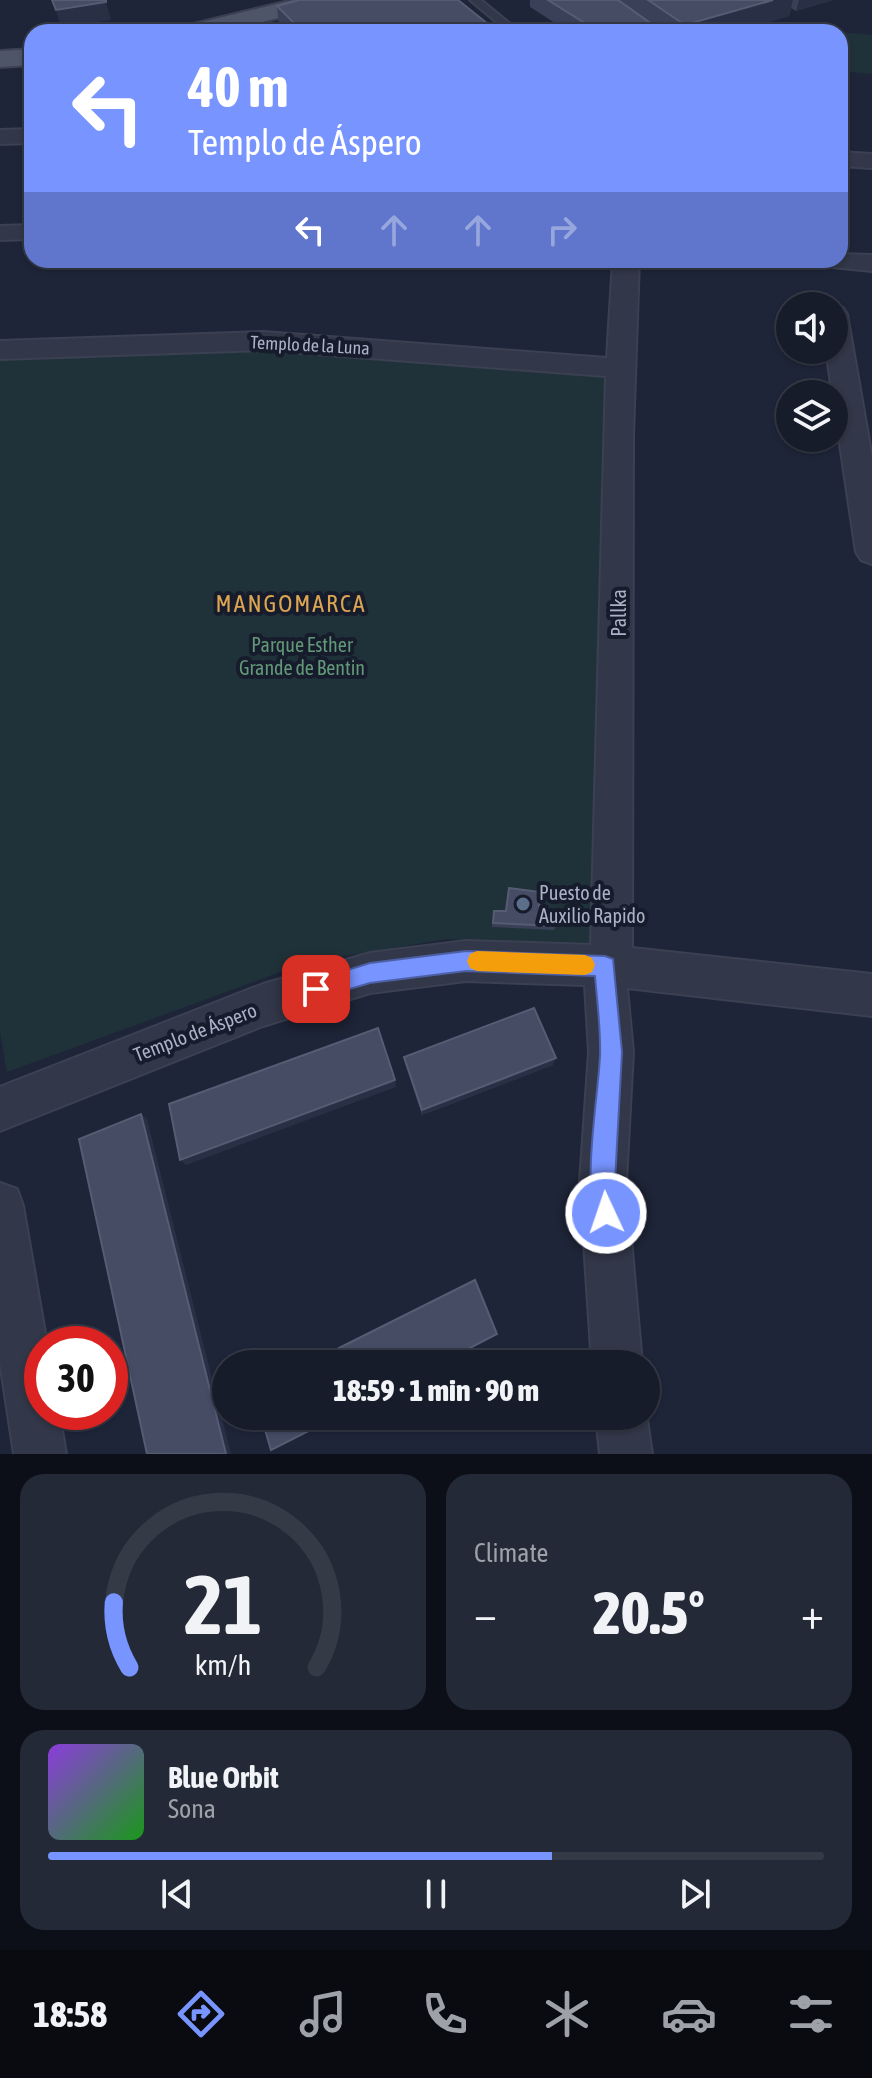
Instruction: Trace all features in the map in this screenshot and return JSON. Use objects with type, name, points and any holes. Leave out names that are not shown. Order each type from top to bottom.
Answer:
[{"type":"main road","points":[[223,24],[323,0]]},
{"type":"main road","points":[[0,59],[24,58]]},
{"type":"street","points":[[0,137],[24,136]]},
{"type":"street","points":[[848,160],[872,161]]},
{"type":"street","points":[[0,233],[24,232]]},
{"type":"street","points":[[848,262],[872,263]]},
{"type":"street","name":"Pallka","points":[[616,1350],[603,1182],[611,1052],[608,966],[617,826],[619,368],[625,268]]},
{"type":"street","points":[[824,268],[830,292]]},
{"type":"street","name":"Templo de la Luna","points":[[0,350],[264,341],[619,368]]},
{"type":"street","points":[[842,364],[872,552]]},
{"type":"street","name":"Templo de Áspero","points":[[0,1109],[263,1005],[370,973],[466,961],[608,966],[872,995]]},
{"type":"street","points":[[0,1206],[40,1454]]},
{"type":"street","points":[[623,1430],[626,1454]]},
{"type":"lane","points":[[475,0],[504,23]]},
{"type":"green space","points":[[848,33],[872,35],[872,74],[848,72]]},
{"type":"green space","name":"Parque Esther Grande de Bentin","points":[[286,346],[609,372],[601,947],[447,939],[308,962],[7,1072],[0,1031],[0,356]]},
{"type":"building","points":[[52,0],[106,0],[106,2],[56,10]]},
{"type":"building","points":[[300,0],[458,0],[488,24],[295,24],[277,6]]},
{"type":"building","points":[[548,0],[618,0],[652,24],[586,24]]},
{"type":"building","points":[[648,0],[773,0],[689,24],[684,24]]},
{"type":"building","name":"Puesto de Auxilio Rapido","points":[[509,888],[540,892],[539,907],[555,916],[556,926],[493,923],[494,911],[506,911]]},
{"type":"building","points":[[534,1008],[556,1058],[422,1110],[404,1057]]},
{"type":"building","points":[[378,1028],[395,1080],[180,1160],[169,1104]]},
{"type":"building","points":[[141,1114],[212,1398],[212,1430],[220,1430],[226,1454],[147,1454],[128,1366],[128,1326],[119,1326],[79,1139]]},
{"type":"building","points":[[475,1280],[497,1334],[466,1350],[335,1350]]},
{"type":"building","points":[[265,1430],[310,1430],[271,1450]]},
{"type":"slow traffic","points":[[477,961],[585,965]]},
{"type":"place","name":"Puesto de Auxilio Rapido","points":[[523,904]]},
{"type":"district","name":"MANGOMARCA","points":[[291,603]]},
{"type":"route","points":[[316,989],[370,973],[466,961],[605,966],[611,1052],[603,1182],[606,1213]]}]
